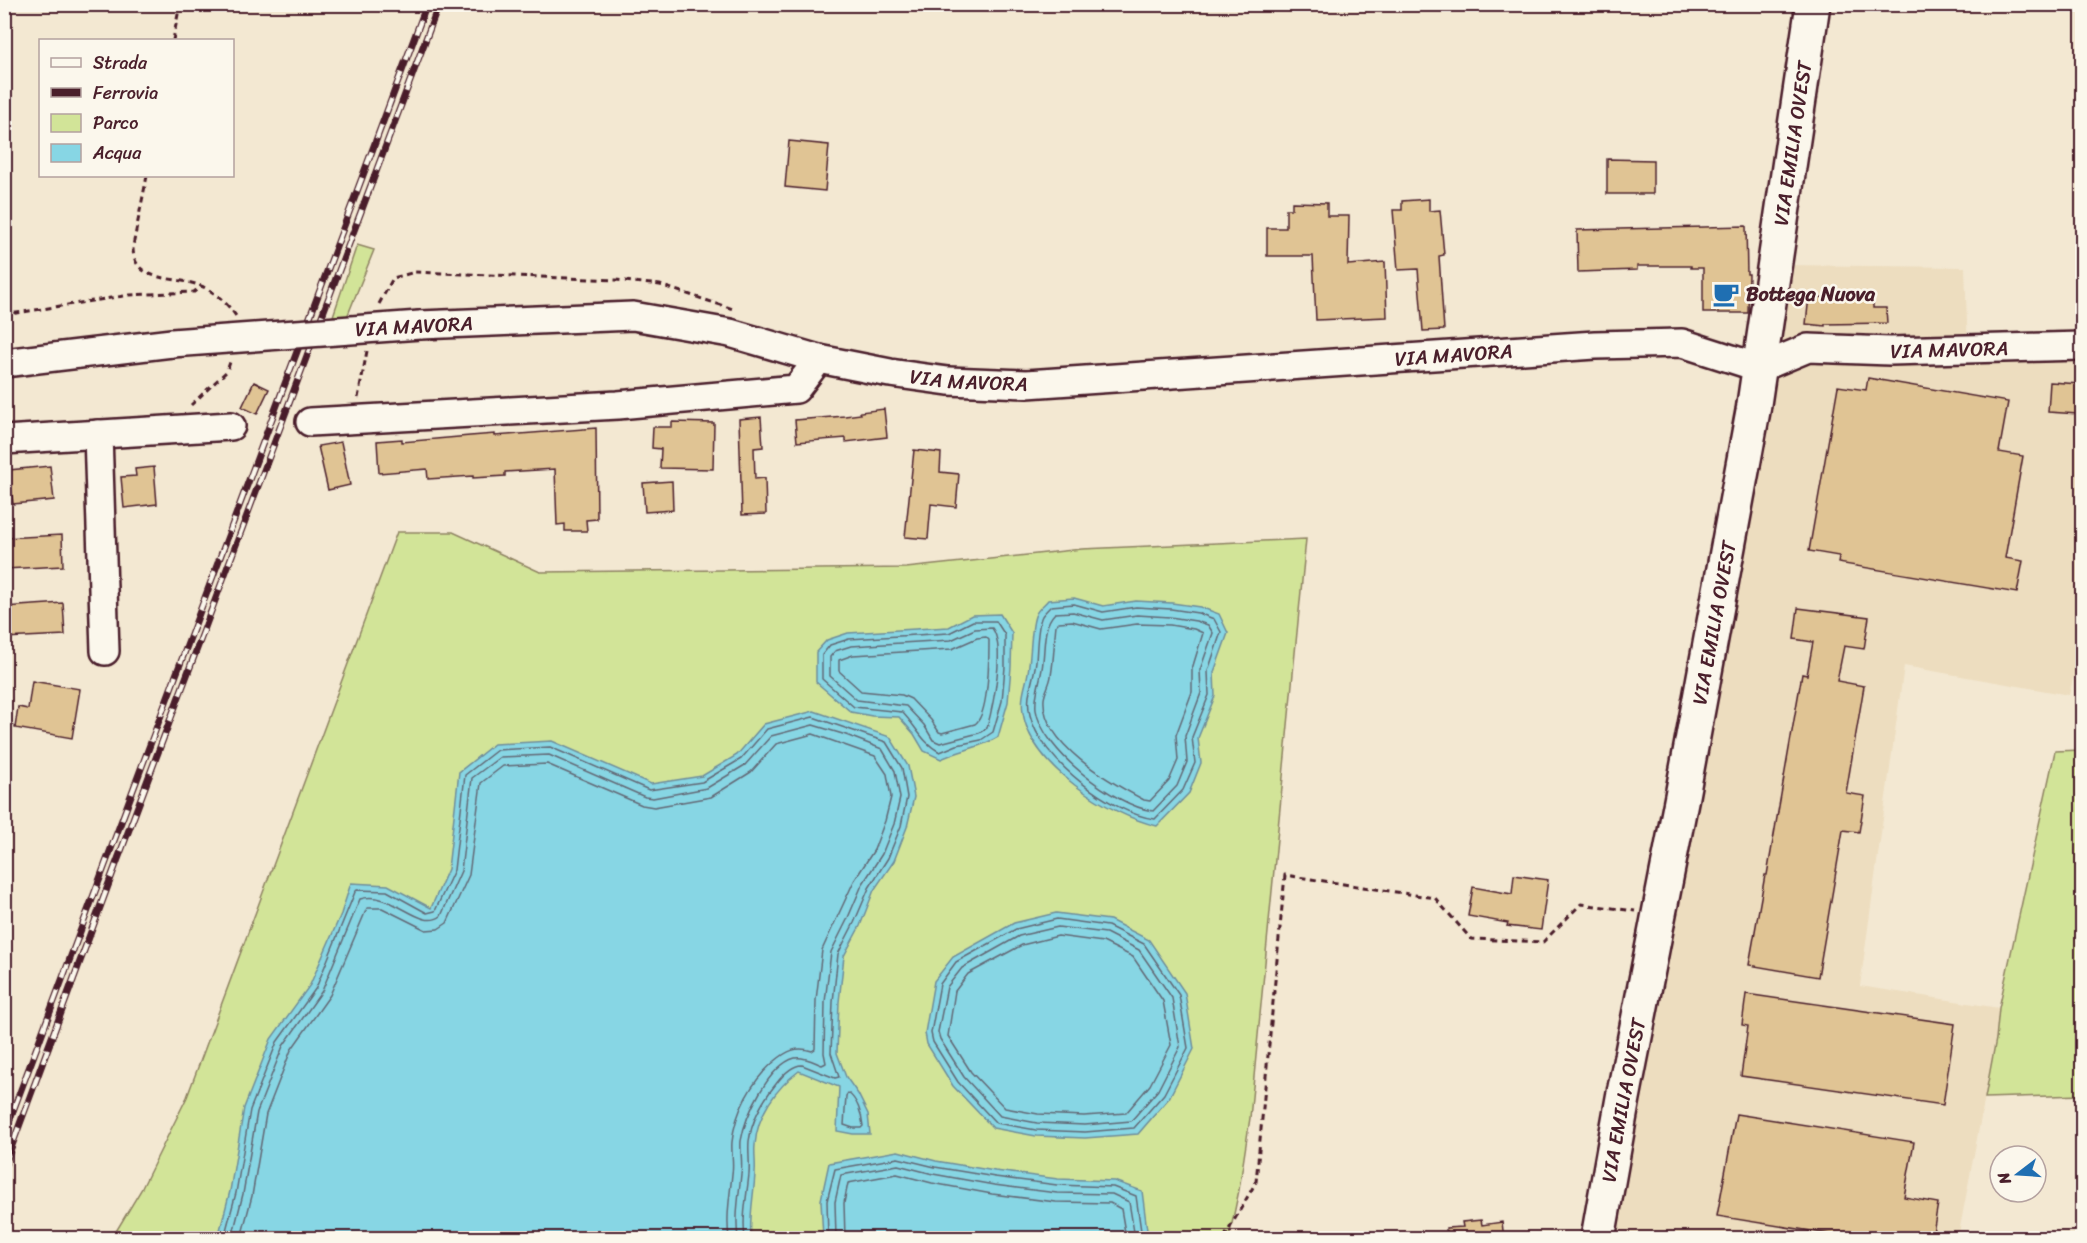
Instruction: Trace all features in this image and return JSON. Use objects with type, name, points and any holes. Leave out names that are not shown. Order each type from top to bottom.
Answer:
[{"type":"main road","name":"VIA EMILIA OVEST","points":[[1598,1239],[1620,1109],[1685,784],[1760,368],[1813,4]]},
{"type":"street","name":"VIA MAVORA","points":[[4,363],[172,343],[420,325],[633,316],[730,333],[819,359],[890,374],[948,381],[1027,384],[1351,353],[1592,340],[1682,343],[1760,368],[1808,348],[1890,351],[2082,346]]},
{"type":"street","points":[[310,422],[618,405],[796,389],[819,359]]},
{"type":"street","points":[[4,440],[231,426]]},
{"type":"street","points":[[98,434],[105,651]]},
{"type":"path","points":[[173,39],[180,4]]},
{"type":"path","points":[[133,246],[147,177]]},
{"type":"path","points":[[375,312],[393,278],[415,273],[616,280],[660,285],[740,311]]},
{"type":"path","points":[[4,315],[130,295],[194,292],[201,286]]},
{"type":"path","points":[[1224,1239],[1256,1182],[1285,875],[1435,898],[1471,939],[1544,942],[1581,904],[1659,915]]},
{"type":"shaded area","points":[[1780,265],[1965,267],[1968,351],[2082,355],[2082,641],[2069,695],[1904,666],[1860,986],[1999,1008],[1996,1039],[1958,1238],[1585,1238]]},
{"type":"green space","points":[[357,245],[374,250],[347,317],[333,316]]},
{"type":"green space","points":[[397,532],[453,532],[540,572],[906,568],[1082,549],[1306,539],[1250,1118],[1229,1238],[112,1238],[141,1190],[187,1097]]},
{"type":"green space","points":[[2082,750],[2082,1095],[1985,1098],[1996,1039],[1999,1008],[2055,751]]},
{"type":"water","points":[[1074,598],[1103,606],[1136,601],[1200,607],[1219,614],[1228,633],[1214,672],[1215,696],[1198,738],[1201,763],[1189,793],[1157,826],[1117,811],[1075,785],[1056,769],[1029,733],[1023,713],[1023,700],[1034,618],[1048,600]]},
{"type":"water","points":[[1000,614],[1012,633],[1008,702],[998,737],[984,744],[941,759],[924,751],[914,734],[899,717],[872,716],[851,712],[816,682],[816,652],[827,640],[848,633],[949,627],[972,615]]},
{"type":"water","points":[[814,711],[890,737],[908,766],[914,797],[907,827],[894,861],[874,890],[860,926],[844,956],[837,1053],[846,1077],[868,1114],[870,1134],[837,1131],[839,1087],[799,1071],[775,1094],[759,1123],[755,1148],[751,1238],[218,1238],[230,1191],[244,1108],[271,1039],[310,985],[341,914],[351,883],[388,885],[431,908],[448,869],[459,772],[494,744],[552,741],[651,784],[702,776],[737,755],[764,724]]},
{"type":"water","points":[[1056,913],[1110,920],[1149,940],[1185,993],[1194,1049],[1169,1098],[1138,1134],[1085,1138],[1036,1136],[993,1128],[953,1086],[927,1044],[925,1033],[934,981],[953,957],[1014,923]]},
{"type":"water","points":[[898,1151],[936,1161],[995,1171],[1058,1179],[1114,1181],[1142,1191],[1148,1238],[823,1238],[821,1200],[829,1163]]},
{"type":"building","points":[[789,141],[829,145],[825,191],[785,187]]},
{"type":"building","points":[[1607,159],[1653,160],[1653,194],[1607,194]]},
{"type":"building","points":[[1429,199],[1429,211],[1440,210],[1444,255],[1439,256],[1444,330],[1423,331],[1418,269],[1398,270],[1393,210],[1402,210],[1402,201]]},
{"type":"building","points":[[1292,202],[1327,203],[1327,216],[1349,216],[1348,265],[1385,262],[1387,317],[1316,320],[1313,256],[1267,256],[1267,228],[1286,228],[1286,209],[1292,209]]},
{"type":"building","points":[[1746,226],[1747,274],[1749,274],[1748,313],[1703,313],[1703,268],[1637,266],[1637,270],[1578,272],[1577,230]]},
{"type":"building","points":[[1809,296],[1836,299],[1873,298],[1873,308],[1886,308],[1887,323],[1825,324],[1825,326],[1806,324]]},
{"type":"building","points":[[1868,378],[2008,402],[1999,452],[2023,456],[2005,558],[2023,561],[2017,593],[1838,563],[1839,556],[1809,551],[1838,386],[1866,390]]},
{"type":"building","points":[[254,382],[269,389],[257,414],[242,407]]},
{"type":"building","points":[[2050,382],[2080,384],[2078,414],[2048,412]]},
{"type":"building","points":[[884,409],[887,437],[846,442],[846,438],[797,442],[795,420],[845,416]]},
{"type":"building","points":[[761,417],[763,447],[754,448],[755,479],[765,478],[766,514],[742,515],[739,419]]},
{"type":"building","points":[[672,422],[714,423],[713,469],[660,468],[661,449],[652,448],[653,427],[672,427]]},
{"type":"building","points":[[596,428],[597,519],[586,520],[587,531],[565,531],[565,524],[557,525],[555,469],[505,472],[505,476],[473,478],[473,476],[428,479],[427,469],[379,473],[377,441],[402,439],[402,442]]},
{"type":"building","points":[[341,442],[350,485],[328,490],[318,446]]},
{"type":"building","points":[[914,450],[941,453],[940,472],[959,474],[956,507],[931,504],[928,539],[905,537]]},
{"type":"building","points":[[50,466],[54,500],[13,504],[9,470]]},
{"type":"building","points":[[154,467],[157,504],[124,508],[121,477],[136,476],[135,469]]},
{"type":"building","points":[[672,481],[673,510],[645,512],[643,483]]},
{"type":"building","points":[[62,535],[63,566],[4,569],[4,538]]},
{"type":"building","points":[[63,603],[65,635],[4,638],[4,607]]},
{"type":"building","points":[[1798,608],[1869,617],[1864,649],[1844,646],[1837,681],[1864,686],[1846,793],[1865,796],[1859,832],[1843,830],[1818,977],[1749,965],[1802,674],[1807,675],[1813,642],[1794,639]]},
{"type":"building","points":[[32,681],[80,689],[72,738],[15,728],[18,707],[28,709]]},
{"type":"building","points":[[1514,875],[1548,880],[1541,930],[1507,926],[1508,923],[1468,916],[1473,887],[1512,894]]},
{"type":"building","points":[[1746,994],[1955,1024],[1943,1105],[1741,1076],[1748,1026],[1742,1025]]},
{"type":"building","points":[[1736,1114],[1914,1142],[1904,1197],[1938,1203],[1932,1239],[1861,1239],[1717,1216]]},
{"type":"building","points":[[1481,1220],[1482,1225],[1502,1222],[1504,1239],[1447,1239],[1446,1228],[1463,1227],[1462,1222]]},
{"type":"railway","points":[[4,1135],[427,4]]},
{"type":"railway","points":[[4,1167],[439,4]]},
{"type":"place","name":"Bottega Nuova","points":[[1726,294]]}]
